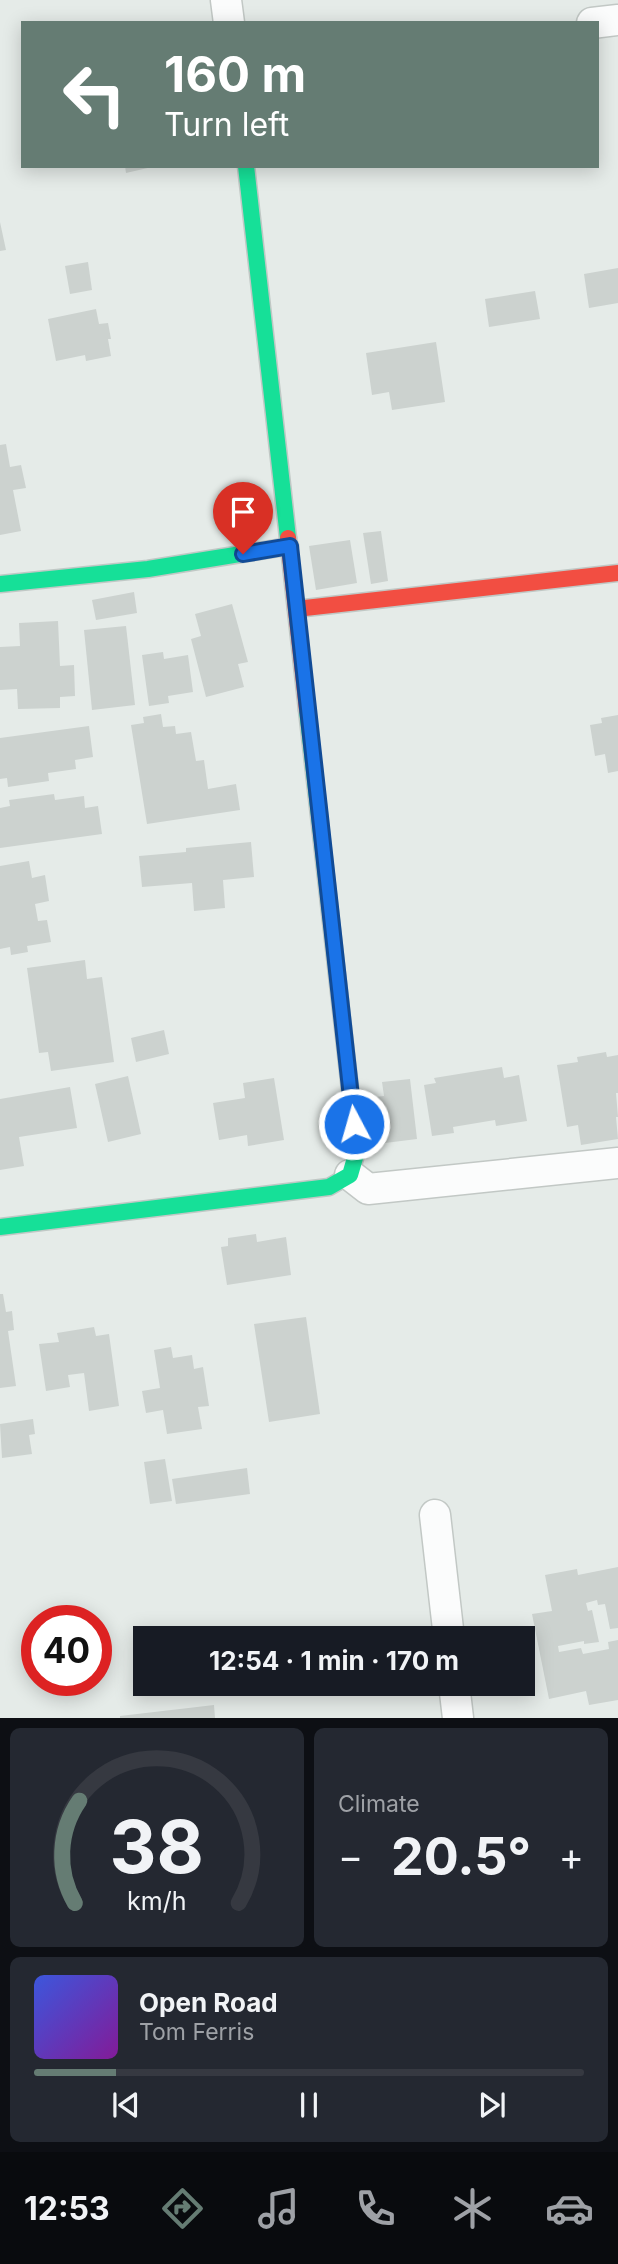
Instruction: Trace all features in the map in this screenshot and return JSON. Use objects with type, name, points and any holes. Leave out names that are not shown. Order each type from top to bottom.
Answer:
[{"type":"street","points":[[226,0],[229,21]]},
{"type":"street","points":[[599,22],[618,20]]},
{"type":"street","points":[[0,1227],[329,1187],[349,1175],[357,1151],[246,168]]},
{"type":"street","points":[[0,584],[148,569],[290,546]]},
{"type":"street","points":[[296,609],[618,573]]},
{"type":"street","points":[[349,1175],[368,1189],[618,1163]]},
{"type":"street","points":[[435,1515],[448,1626]]},
{"type":"street","points":[[455,1696],[458,1718]]},
{"type":"building","points":[[125,168],[148,168],[126,173]]},
{"type":"building","points":[[0,222],[6,250],[0,251]]},
{"type":"building","points":[[88,262],[92,290],[70,294],[65,266]]},
{"type":"building","points":[[618,268],[618,303],[589,308],[584,274]]},
{"type":"building","points":[[535,291],[540,319],[489,327],[485,299]]},
{"type":"building","points":[[96,309],[99,324],[108,323],[111,356],[86,361],[85,355],[56,361],[48,319]]},
{"type":"building","points":[[436,342],[445,402],[392,410],[389,392],[372,395],[366,353]]},
{"type":"building","points":[[6,444],[10,467],[21,465],[26,488],[13,490],[21,531],[0,535],[0,445]]},
{"type":"building","points":[[381,531],[388,581],[371,584],[363,533]]},
{"type":"building","points":[[350,540],[357,583],[316,590],[309,546]]},
{"type":"building","points":[[134,592],[137,613],[96,620],[92,600]]},
{"type":"building","points":[[232,604],[248,662],[238,664],[244,687],[206,697],[191,639],[201,636],[195,614]]},
{"type":"building","points":[[58,621],[60,666],[74,665],[75,696],[60,697],[60,708],[18,709],[17,689],[0,690],[0,647],[20,646],[19,623]]},
{"type":"building","points":[[126,626],[135,705],[92,710],[84,630]]},
{"type":"building","points":[[163,652],[164,659],[188,655],[193,692],[168,696],[169,703],[149,706],[142,655]]},
{"type":"building","points":[[161,714],[163,727],[175,726],[176,734],[191,732],[196,761],[204,760],[208,789],[236,784],[240,810],[147,824],[131,725],[144,723],[143,717]]},
{"type":"building","points":[[618,715],[618,771],[608,773],[605,754],[595,756],[590,725],[602,723],[601,718]]},
{"type":"building","points":[[89,726],[93,757],[75,760],[76,769],[48,773],[49,781],[8,787],[7,778],[0,779],[0,738]]},
{"type":"building","points":[[54,794],[55,800],[84,796],[85,808],[98,806],[102,834],[0,848],[0,808],[10,806],[9,800]]},
{"type":"building","points":[[251,842],[254,877],[223,880],[225,908],[194,911],[192,883],[142,887],[139,856],[186,852],[186,848]]},
{"type":"building","points":[[29,861],[32,878],[45,875],[49,901],[35,904],[38,921],[47,920],[51,942],[27,946],[28,952],[11,955],[10,947],[0,949],[0,866]]},
{"type":"building","points":[[85,960],[87,979],[102,977],[114,1062],[51,1071],[48,1052],[39,1053],[27,968]]},
{"type":"building","points":[[164,1030],[169,1054],[136,1062],[131,1038]]},
{"type":"building","points":[[606,1052],[607,1057],[618,1055],[618,1139],[581,1145],[578,1125],[567,1127],[557,1065],[578,1062],[577,1057]]},
{"type":"building","points":[[502,1067],[504,1078],[519,1075],[527,1121],[496,1126],[495,1120],[453,1127],[454,1133],[432,1136],[424,1085],[436,1083],[434,1078]]},
{"type":"building","points":[[128,1076],[141,1134],[108,1142],[95,1084]]},
{"type":"building","points":[[274,1078],[284,1140],[248,1146],[247,1135],[219,1140],[213,1103],[245,1098],[243,1083]]},
{"type":"building","points":[[410,1079],[417,1139],[369,1145],[364,1098],[384,1096],[382,1082]]},
{"type":"building","points":[[70,1087],[77,1128],[19,1137],[24,1166],[0,1170],[0,1099]]},
{"type":"building","points":[[256,1234],[257,1242],[286,1237],[291,1275],[227,1285],[221,1247],[228,1246],[228,1238]]},
{"type":"building","points":[[0,1294],[3,1294],[6,1312],[12,1311],[14,1330],[8,1331],[16,1386],[0,1388]]},
{"type":"building","points":[[306,1317],[320,1414],[269,1422],[254,1324]]},
{"type":"building","points":[[94,1327],[96,1336],[109,1334],[119,1406],[89,1411],[84,1373],[68,1375],[70,1387],[46,1391],[39,1344],[59,1342],[57,1333]]},
{"type":"building","points":[[171,1347],[173,1358],[192,1355],[194,1369],[203,1367],[209,1406],[198,1407],[202,1429],[167,1434],[163,1410],[146,1413],[142,1391],[160,1388],[154,1350]]},
{"type":"building","points":[[33,1419],[35,1434],[29,1435],[32,1454],[2,1458],[0,1424]]},
{"type":"building","points":[[165,1459],[172,1501],[150,1504],[144,1462]]},
{"type":"building","points":[[247,1468],[250,1494],[176,1504],[172,1479]]},
{"type":"building","points":[[618,1567],[618,1628],[610,1629],[605,1604],[598,1605],[597,1600],[586,1603],[588,1611],[592,1610],[599,1642],[584,1644],[584,1641],[558,1646],[559,1652],[581,1648],[583,1654],[609,1649],[608,1642],[618,1640],[618,1700],[589,1705],[586,1691],[549,1699],[532,1614],[552,1611],[545,1575],[577,1569],[578,1575]]},
{"type":"building","points":[[214,1705],[215,1718],[120,1718],[120,1716]]},
{"type":"traffic: fast","points":[[246,168],[288,538]]},
{"type":"traffic: fast","points":[[0,584],[148,569],[290,546]]},
{"type":"traffic: fast","points":[[0,1227],[329,1187],[350,1175],[357,1151],[307,710]]},
{"type":"traffic: jam","points":[[288,538],[307,710]]},
{"type":"traffic: jam","points":[[296,609],[618,573]]},
{"type":"route","points":[[243,554],[290,546],[354,1124]]}]
